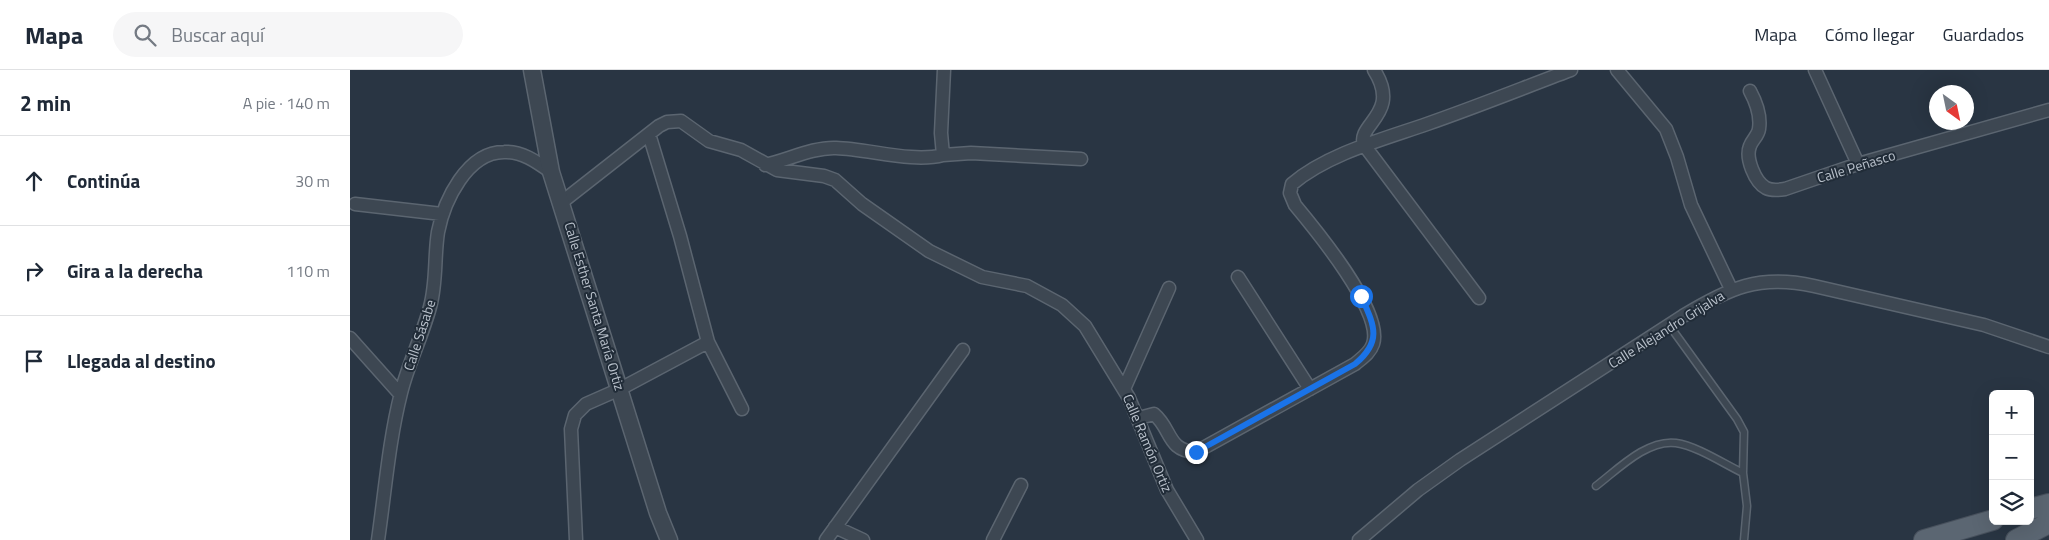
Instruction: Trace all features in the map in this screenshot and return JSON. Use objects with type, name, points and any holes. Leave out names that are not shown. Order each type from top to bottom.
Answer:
[{"type":"main road","points":[[2034,508],[2049,504]]},
{"type":"main road","points":[[1924,540],[1989,521]]},
{"type":"main road","points":[[2016,540],[2049,523]]},
{"type":"street","name":"Calle Esther Santa María Ortiz","points":[[532,70],[552,172],[658,513],[669,540]]},
{"type":"street","points":[[943,155],[941,133],[944,70]]},
{"type":"street","points":[[1374,70],[1382,82],[1383,105],[1364,134],[1364,145],[1479,298]]},
{"type":"street","points":[[1139,418],[1154,414],[1176,446],[1188,451],[1203,450],[1355,364],[1367,354],[1374,343],[1374,333],[1369,313],[1354,283],[1294,205],[1290,193],[1292,184],[1300,177],[1364,145],[1428,124],[1571,70]]},
{"type":"street","points":[[1617,70],[1666,129],[1677,157],[1691,205],[1731,289]]},
{"type":"street","points":[[1815,70],[1858,164]]},
{"type":"street","name":"Calle Peñasco","points":[[1750,91],[1758,114],[1759,129],[1750,146],[1750,159],[1757,180],[1766,188],[1785,189],[1858,164],[2049,110]]},
{"type":"street","points":[[562,202],[648,134],[667,122],[681,121],[709,141],[741,150],[765,165],[785,172],[824,176],[834,180],[862,204],[929,251],[982,276],[1027,286],[1043,293],[1062,305],[1085,326],[1124,389]]},
{"type":"street","points":[[648,134],[680,236],[708,342],[742,409]]},
{"type":"street","points":[[765,165],[834,147],[872,150],[920,158],[971,153],[1081,159]]},
{"type":"street","name":"Calle Sásabe","points":[[378,540],[400,394],[431,304],[438,232],[442,214],[452,194],[467,172],[489,155],[502,152],[514,153],[535,160],[552,172]]},
{"type":"street","points":[[355,204],[442,214]]},
{"type":"street","points":[[1238,277],[1310,389]]},
{"type":"street","name":"Calle Alejandro Grijalva","points":[[1359,540],[1418,490],[1460,460],[1669,325],[1731,289],[1769,280],[1791,281],[1984,325],[2049,347]]},
{"type":"street","name":"Calle Ramón Ortiz","points":[[1168,288],[1124,389],[1139,418],[1167,490],[1197,540]]},
{"type":"street","points":[[350,338],[400,394]]},
{"type":"street","points":[[576,540],[571,429],[575,415],[586,404],[620,389],[708,342]]},
{"type":"street","points":[[826,540],[963,350]]},
{"type":"street","points":[[993,540],[1021,485]]},
{"type":"street","points":[[835,527],[863,540]]},
{"type":"lane","points":[[1669,325],[1744,432],[1743,473],[1747,506],[1744,540]]},
{"type":"lane","points":[[1596,486],[1640,453],[1656,446],[1674,443],[1686,446],[1743,473]]},
{"type":"route","points":[[1196,452],[1203,450],[1355,364],[1367,354],[1374,343],[1374,333],[1369,313],[1361,296]]}]
